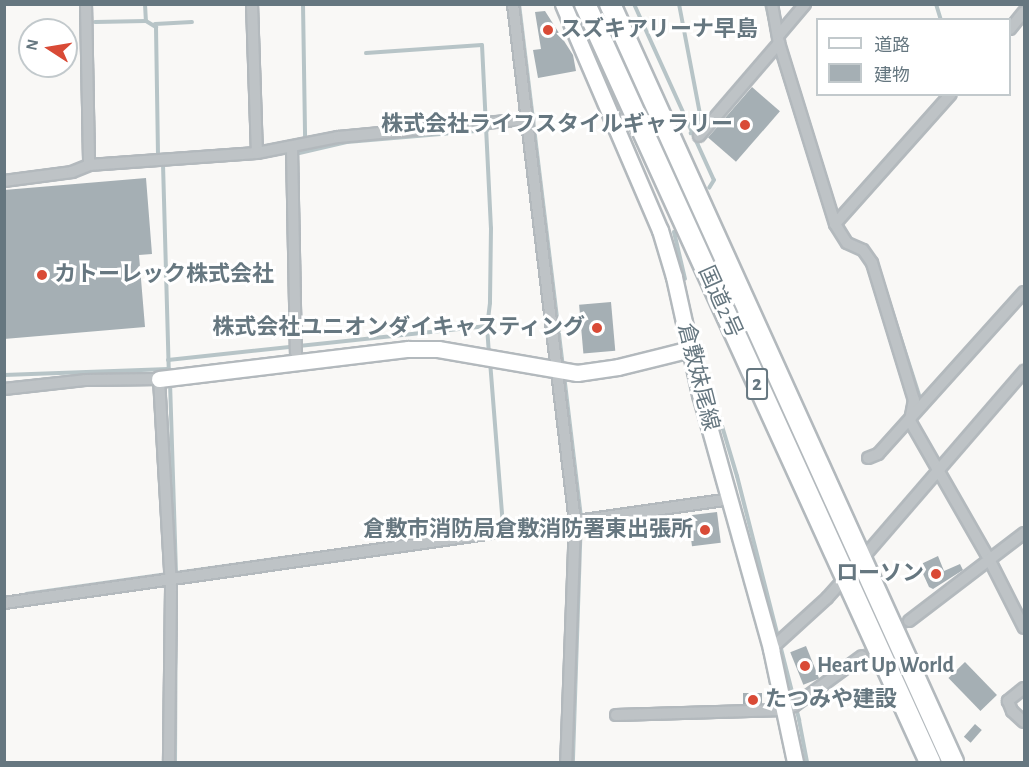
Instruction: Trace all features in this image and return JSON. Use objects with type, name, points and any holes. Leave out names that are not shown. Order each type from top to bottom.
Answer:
[{"type":"highway","name":"国道2号","points":[[585,4],[930,762]]},
{"type":"highway","name":"国道2号","points":[[610,4],[953,762]]},
{"type":"main road","name":"倉敷妹尾線","points":[[563,4],[660,230],[730,499],[793,706],[795,762]]},
{"type":"main road","points":[[159,379],[408,349],[438,350],[577,373],[618,367],[690,349]]},
{"type":"street","points":[[86,4],[89,165]]},
{"type":"street","points":[[252,4],[257,153]]},
{"type":"street","points":[[513,4],[579,522],[566,762]]},
{"type":"street","points":[[772,4],[777,43],[836,226],[847,243],[863,250],[872,263],[914,400],[910,421],[938,472],[992,557],[1024,628]]},
{"type":"street","points":[[699,136],[777,43],[805,4]]},
{"type":"street","points":[[1011,28],[1024,12]]},
{"type":"street","points":[[836,226],[949,96]]},
{"type":"street","points":[[4,181],[72,172],[89,165],[292,152],[338,137],[528,119]]},
{"type":"street","points":[[292,152],[295,349]]},
{"type":"street","points":[[868,458],[878,454],[910,421],[1024,292]]},
{"type":"street","points":[[776,644],[846,577],[1024,372]]},
{"type":"street","points":[[4,389],[85,380],[159,379],[171,576],[169,762]]},
{"type":"street","points":[[4,603],[171,576],[579,522],[730,499]]},
{"type":"street","points":[[909,621],[1024,533]]},
{"type":"street","points":[[616,715],[793,706],[862,656]]},
{"type":"street","points":[[1024,688],[1008,701],[1012,711],[1024,722]]},
{"type":"building","name":"スズキアリーナ早島","points":[[545,11],[573,55],[576,71],[538,78],[533,50],[541,49],[535,12]]},
{"type":"building","name":"株式会社ライフスタイルギャラリー","points":[[752,87],[780,111],[736,162],[708,138]]},
{"type":"building","points":[[146,178],[152,254],[139,255],[145,327],[4,339],[4,190]]},
{"type":"building","name":"株式会社ユニオンダイキャスティング","points":[[611,302],[615,351],[583,354],[579,305]]},
{"type":"building","name":"倉敷市消防局倉敷消防署東出張所","points":[[717,512],[721,543],[692,546],[688,516]]},
{"type":"building","name":"ローソン","points":[[938,556],[944,571],[960,564],[963,570],[933,589],[929,587],[919,565]]},
{"type":"building","name":"Heart Up World","points":[[806,646],[819,678],[803,685],[790,652]]},
{"type":"building","points":[[965,662],[997,695],[980,711],[948,678]]},
{"type":"building","name":"たつみや建設","points":[[743,693],[762,693],[762,704],[743,704]]},
{"type":"building","points":[[975,724],[982,730],[971,743],[964,737]]},
{"type":"waterway","points":[[145,4],[146,21],[156,27],[158,153]]},
{"type":"waterway","points":[[303,4],[305,137]]},
{"type":"waterway","points":[[519,4],[563,367]]},
{"type":"waterway","points":[[634,4],[714,180],[709,188]]},
{"type":"waterway","points":[[679,4],[702,125],[691,133]]},
{"type":"waterway","points":[[766,4],[771,26]]},
{"type":"waterway","points":[[936,4],[940,18]]},
{"type":"waterway","points":[[95,22],[146,21]]},
{"type":"waterway","points":[[155,24],[192,22]]},
{"type":"waterway","points":[[366,53],[482,45],[491,228],[490,303],[487,326],[489,353]]},
{"type":"waterway","points":[[776,51],[806,147]]},
{"type":"waterway","points":[[295,154],[347,142],[487,130]]},
{"type":"waterway","points":[[163,164],[169,375]]},
{"type":"waterway","points":[[674,232],[685,279]]},
{"type":"waterway","points":[[885,289],[921,401]]},
{"type":"waterway","points":[[168,360],[487,326]]},
{"type":"waterway","points":[[490,361],[503,527]]},
{"type":"waterway","points":[[4,375],[169,369]]},
{"type":"waterway","points":[[564,375],[581,517],[573,762]]},
{"type":"waterway","points":[[170,382],[176,573],[175,762]]},
{"type":"waterway","points":[[719,416],[737,476],[799,720],[807,762]]},
{"type":"waterway","points":[[176,573],[290,557]]},
{"type":"waterway","points":[[26,594],[168,574]]},
{"type":"tunnel","points":[[862,656],[909,621]]},
{"type":"place","name":"スズキアリーナ早島","points":[[548,30]]},
{"type":"place","name":"株式会社ライフスタイルギャラリー","points":[[745,125]]},
{"type":"place","name":"カトーレック株式会社","points":[[42,275]]},
{"type":"place","name":"株式会社ユニオンダイキャスティング","points":[[597,328]]},
{"type":"place","name":"倉敷市消防局倉敷消防署東出張所","points":[[705,530]]},
{"type":"place","name":"ローソン","points":[[936,574]]},
{"type":"place","name":"Heart Up World","points":[[805,666]]},
{"type":"place","name":"たつみや建設","points":[[753,700]]}]
